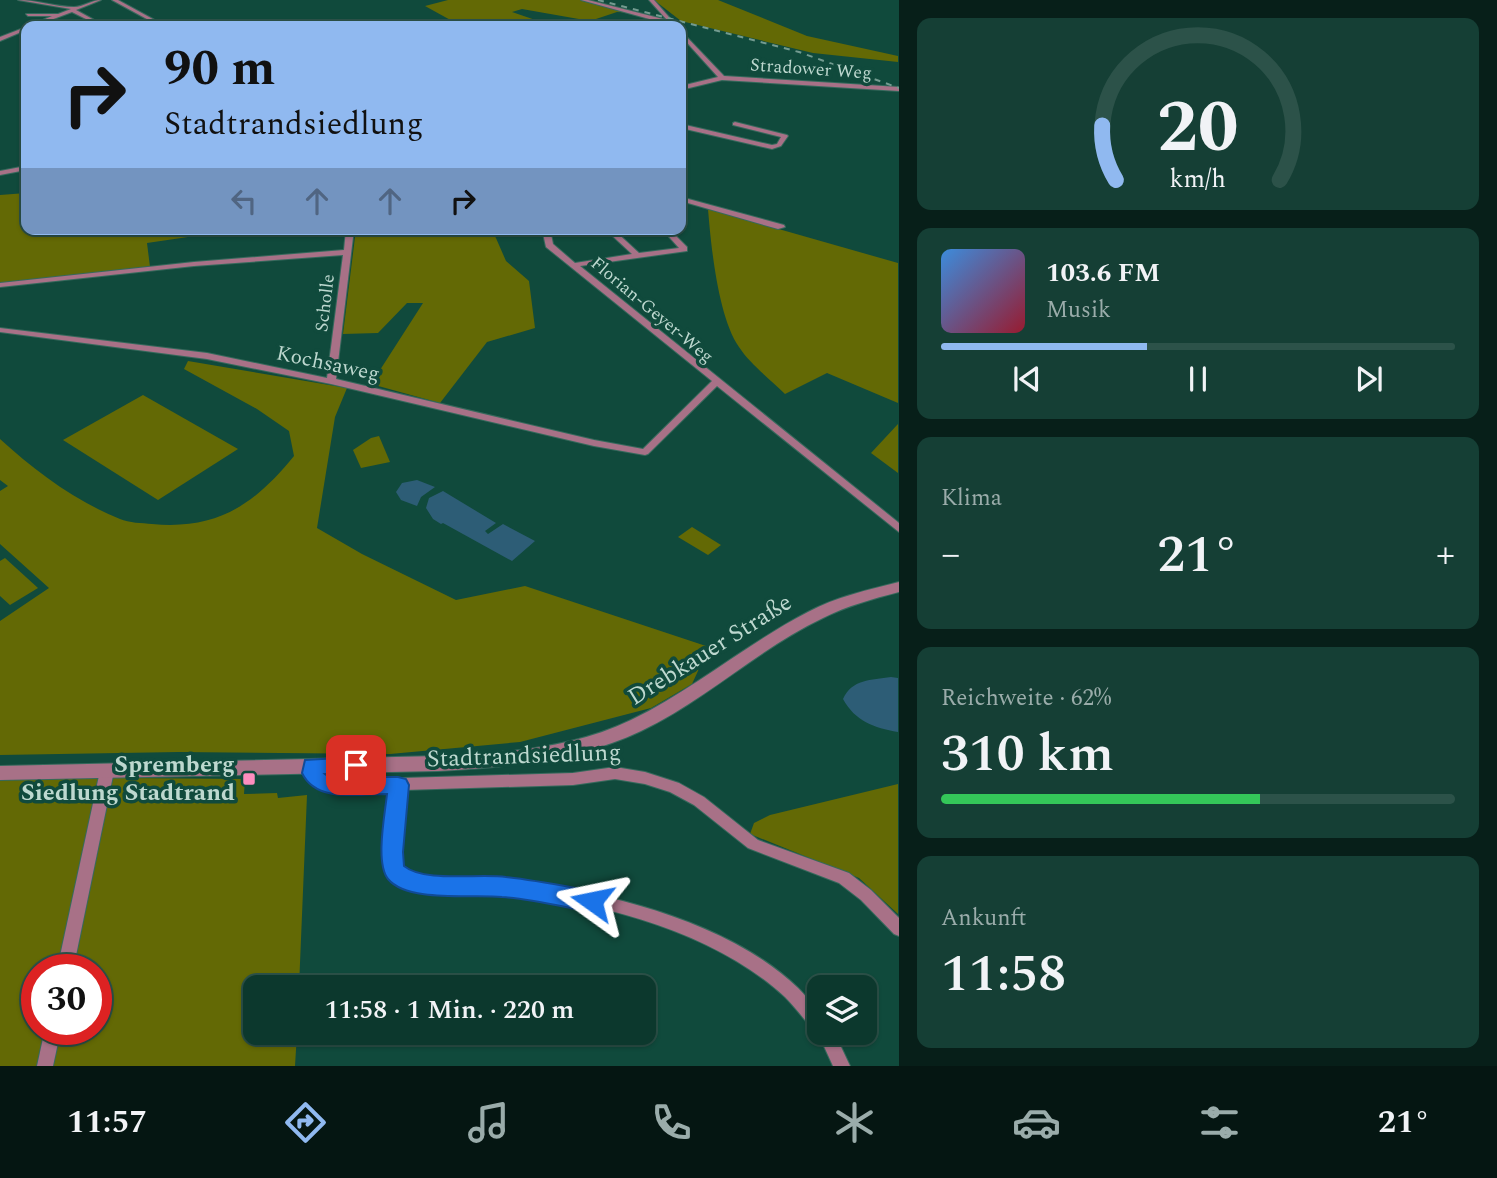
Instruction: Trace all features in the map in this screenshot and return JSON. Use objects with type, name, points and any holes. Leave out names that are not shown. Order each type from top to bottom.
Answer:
[{"type":"street","points":[[20,0],[74,10],[94,21]]},
{"type":"street","points":[[44,21],[99,0]]},
{"type":"street","points":[[114,0],[154,21]]},
{"type":"street","points":[[583,0],[662,21]]},
{"type":"street","points":[[651,0],[670,21]]},
{"type":"street","points":[[28,15],[59,15]]},
{"type":"street","points":[[0,39],[21,30]]},
{"type":"street","points":[[686,38],[722,78]]},
{"type":"street","name":"Stradower Weg","points":[[686,87],[722,78],[898,89]]},
{"type":"street","points":[[686,126],[772,147],[779,145],[785,136],[735,124]]},
{"type":"street","points":[[0,173],[21,169]]},
{"type":"street","points":[[686,199],[781,227]]},
{"type":"street","name":"Scholle","points":[[331,381],[349,235]]},
{"type":"street","name":"Florian-Geyer-Weg","points":[[547,235],[549,245],[715,383],[898,529]]},
{"type":"street","points":[[615,235],[638,256]]},
{"type":"street","points":[[574,265],[684,249],[671,235]]},
{"type":"street","points":[[0,285],[194,264],[347,252]]},
{"type":"street","name":"Kochsaweg","points":[[1,330],[206,356],[331,381],[594,443],[645,452]]},
{"type":"street","name":"Florian-Geyer-Weg","points":[[645,452],[715,383]]},
{"type":"street","name":"Drebkauer Straße","points":[[0,773],[435,762],[536,755],[596,742],[638,725],[691,694],[792,625],[847,599],[898,587]]},
{"type":"street","name":"Stadtrandsiedlung","points":[[312,766],[314,778],[326,785],[573,779],[615,774],[645,778],[674,788],[699,801],[753,844],[844,878],[866,895],[898,929]]},
{"type":"street","points":[[68,954],[107,771]]},
{"type":"street","name":"Stadtrandsiedlung","points":[[398,785],[392,852],[394,871],[405,880],[426,884],[504,886],[572,897],[661,921],[712,940],[750,960],[776,978],[807,1011]]},
{"type":"street","points":[[45,1066],[49,1045]]},
{"type":"street","points":[[832,1045],[842,1066]]},
{"type":"shaded area","points":[[448,0],[591,0],[637,13],[617,12],[590,21],[522,9],[512,12],[538,21],[452,21],[425,6]]},
{"type":"shaded area","points":[[654,0],[718,0],[807,36],[898,56],[898,62],[813,53],[681,21]]},
{"type":"shaded area","points":[[21,193],[21,235],[192,235],[147,243],[150,267],[0,284],[0,195]]},
{"type":"shaded area","points":[[708,209],[898,263],[898,403],[827,373],[785,394],[754,365],[739,347],[726,318],[717,281]]},
{"type":"shaded area","points":[[355,235],[495,235],[506,261],[529,281],[535,328],[487,342],[440,403],[371,384],[423,303],[407,303],[378,333],[343,334]]},
{"type":"shaded area","points":[[188,361],[347,388],[335,417],[317,528],[362,554],[456,600],[525,586],[709,647],[692,684],[651,708],[520,742],[390,754],[179,752],[0,755],[0,621],[49,588],[0,544],[0,491],[8,486],[0,480],[0,439],[41,474],[103,512],[136,523],[152,524],[196,523],[232,511],[264,488],[294,456],[289,431],[257,409],[184,369]]},
{"type":"shaded area","points":[[143,395],[238,449],[158,500],[63,440]]},
{"type":"shaded area","points":[[898,424],[898,473],[871,453]]},
{"type":"shaded area","points":[[379,436],[390,462],[361,468],[353,450]]},
{"type":"shaded area","points":[[692,527],[721,545],[708,555],[678,537]]},
{"type":"shaded area","points":[[5,558],[38,588],[10,605],[0,596],[0,561]]},
{"type":"shaded area","points":[[0,777],[245,779],[244,794],[277,793],[278,798],[307,795],[300,975],[243,975],[243,1045],[296,1045],[295,1066],[0,1066]]},
{"type":"shaded area","points":[[898,784],[898,914],[859,878],[750,834],[754,823],[770,815]]},
{"type":"water","points":[[417,480],[435,487],[421,497],[417,506],[401,500],[396,492],[402,483]]},
{"type":"water","points":[[443,491],[496,523],[485,531],[488,534],[503,524],[535,541],[512,561],[441,524],[433,519],[426,508],[429,498]]},
{"type":"water","points":[[898,678],[898,732],[859,718],[843,699],[857,684]]},
{"type":"railway","points":[[598,0],[679,21]]},
{"type":"railway","points":[[686,23],[799,52],[899,88]]},
{"type":"place","name":"Spremberg Siedlung Stadtrand","points":[[249,779]]},
{"type":"route","points":[[356,765],[312,766],[312,773],[314,778],[326,785],[398,785],[392,852],[394,871],[405,880],[426,884],[504,886],[592,901]]}]
